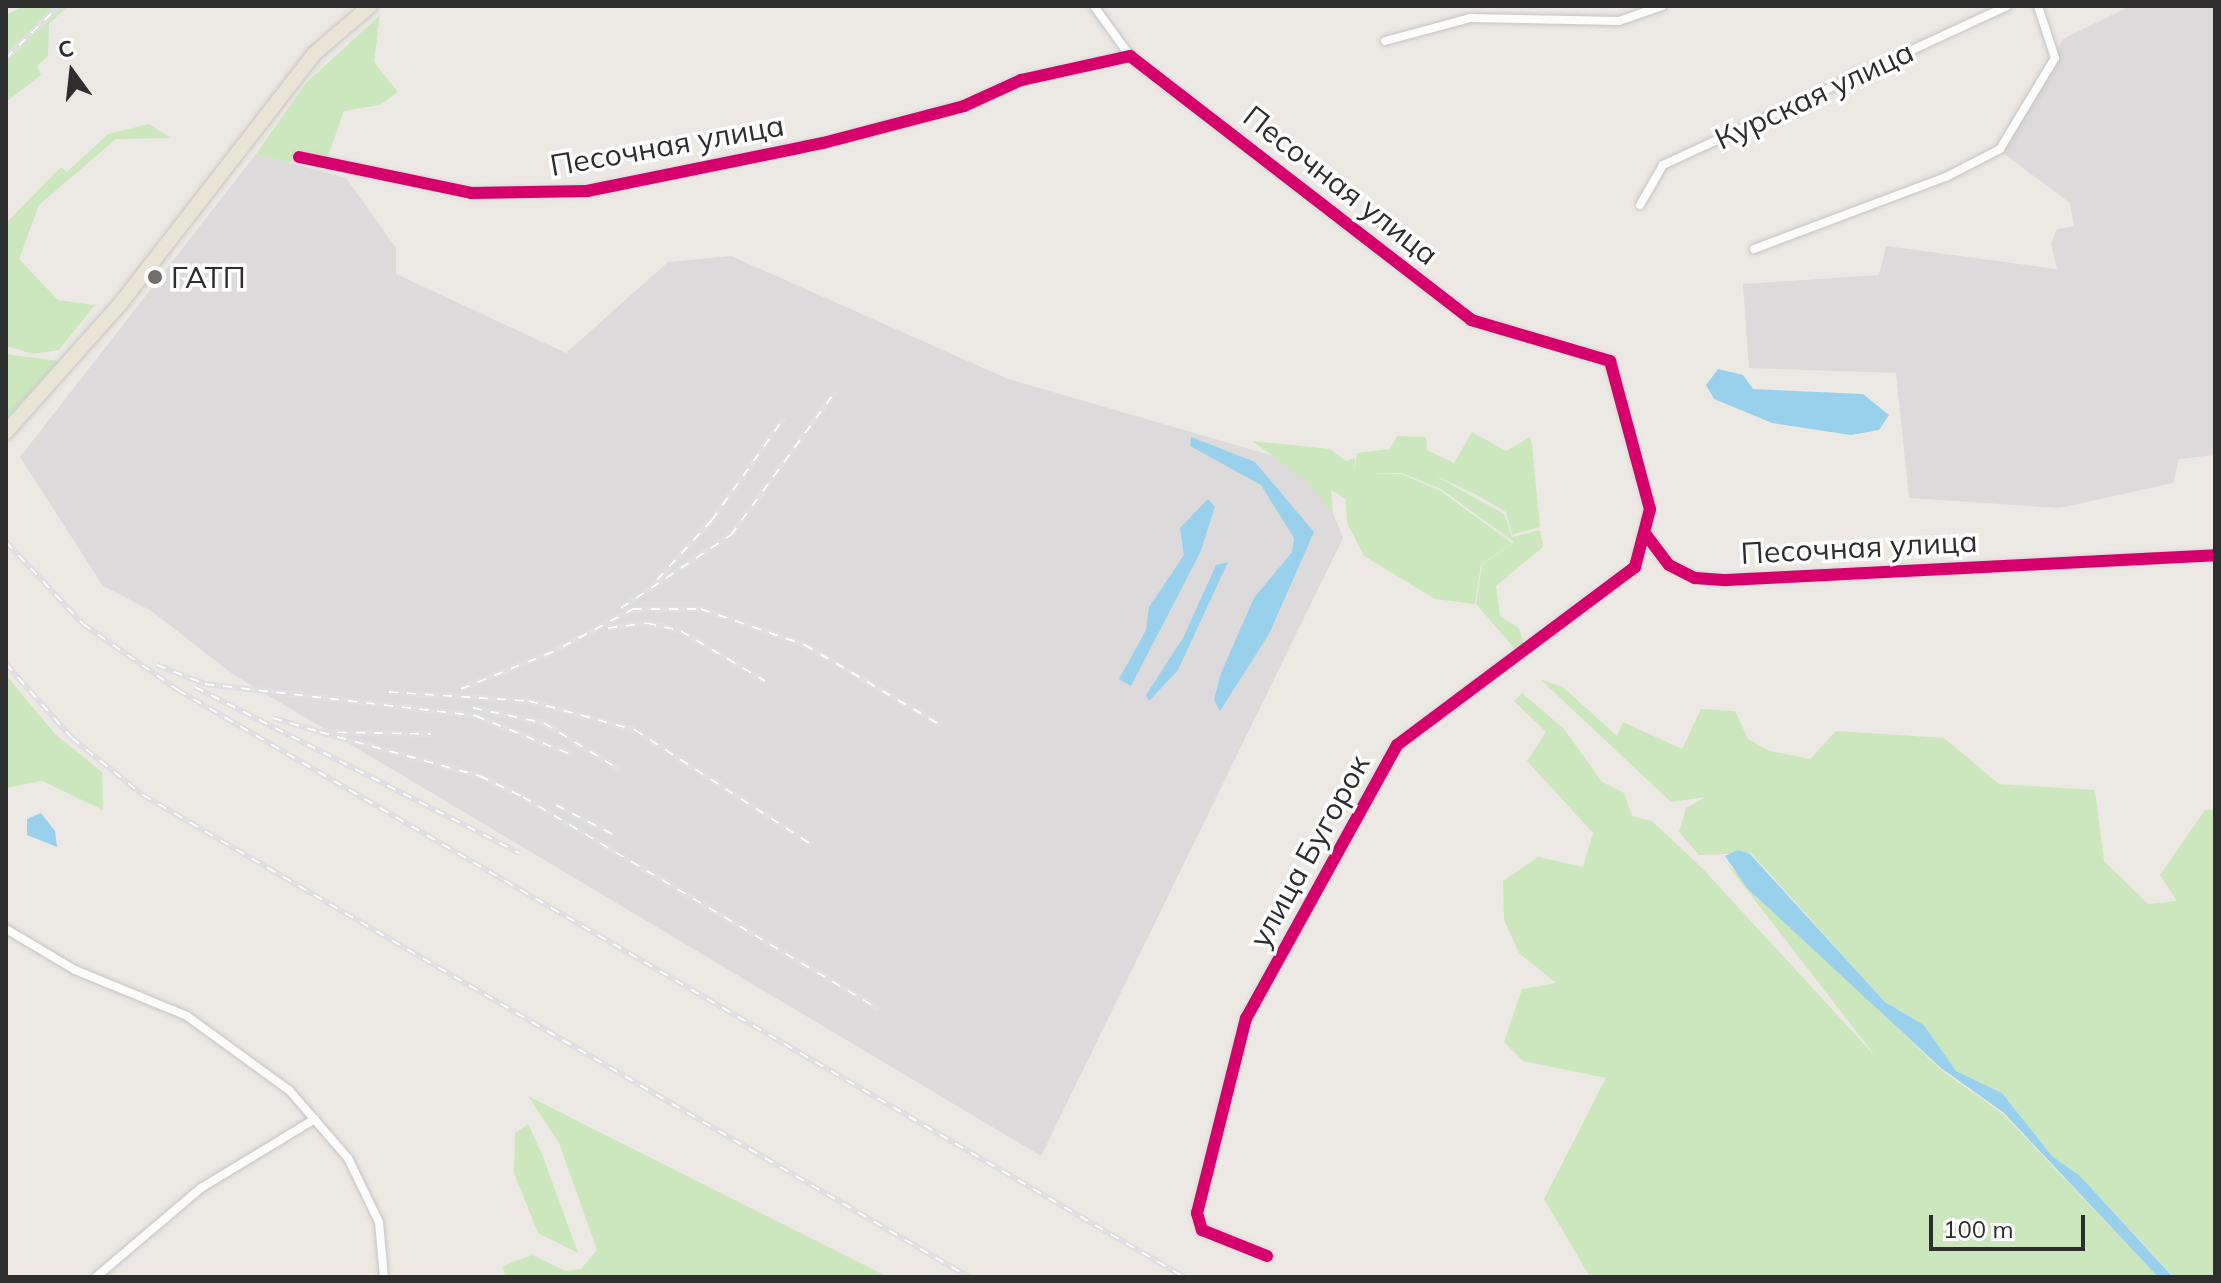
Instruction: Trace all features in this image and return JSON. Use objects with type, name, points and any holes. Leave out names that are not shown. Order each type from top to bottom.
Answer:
[{"type":"main road","points":[[6,432],[121,303],[314,54],[370,6]]},
{"type":"street","points":[[1094,6],[1130,56]]},
{"type":"street","points":[[1385,41],[1471,18],[1619,21],[1662,6]]},
{"type":"street","name":"Курская улица","points":[[1640,205],[1663,165],[2007,6]]},
{"type":"street","points":[[1754,249],[1946,177],[2000,149],[2055,58],[2038,6]]},
{"type":"street","name":"Песочная улица","points":[[299,157],[471,193],[587,191],[823,143],[964,106],[1021,80],[1130,56],[1471,320],[1610,361],[1650,509],[1647,536],[1669,565],[1695,578],[1727,580],[2215,555]]},
{"type":"street","name":"улица Бугорок","points":[[1267,1256],[1202,1230],[1197,1213],[1246,1018],[1397,745],[1635,567],[1647,536]]},
{"type":"street","points":[[6,929],[75,970],[187,1016],[289,1090],[348,1158],[379,1222],[384,1277]]},
{"type":"street","points":[[96,1277],[201,1188],[315,1119]]},
{"type":"shaded area","points":[[2130,6],[2215,6],[2215,455],[2179,459],[2173,483],[2059,508],[1909,498],[1896,373],[1749,368],[1743,284],[1879,275],[1886,246],[2057,269],[2051,244],[2057,229],[2074,226],[2070,203],[1999,150],[2063,39]]},
{"type":"shaded area","points":[[256,154],[346,178],[396,248],[396,274],[566,353],[668,262],[731,256],[1008,379],[1315,468],[1343,538],[1041,1156],[234,675],[150,610],[103,586],[20,457]]},
{"type":"green space","points":[[25,6],[68,6],[49,24],[48,56],[37,66],[41,75],[6,102],[6,15]]},
{"type":"green space","points":[[380,15],[374,62],[398,92],[380,105],[344,111],[328,156],[297,150],[290,163],[256,154],[306,83]]},
{"type":"green space","points":[[149,124],[171,138],[116,139],[39,205],[19,259],[58,300],[95,305],[59,350],[33,354],[6,346],[6,223],[61,167],[67,172],[108,134]]},
{"type":"green space","points":[[6,354],[59,361],[6,418]]},
{"type":"green space","points":[[1472,432],[1506,451],[1530,437],[1540,527],[1512,535],[1506,512],[1434,475],[1504,514],[1512,537],[1540,530],[1543,547],[1496,586],[1500,616],[1519,628],[1524,645],[1515,649],[1476,604],[1482,565],[1514,542],[1441,489],[1401,473],[1369,474],[1401,474],[1439,490],[1512,543],[1481,565],[1475,604],[1435,599],[1364,556],[1347,523],[1345,499],[1331,490],[1333,513],[1304,479],[1252,441],[1330,449],[1346,461],[1355,458],[1354,471],[1357,453],[1390,449],[1397,436],[1426,437],[1427,450],[1454,463]]},
{"type":"green space","points":[[6,675],[55,734],[102,772],[103,810],[42,781],[6,788]]},
{"type":"green space","points":[[1540,679],[1564,688],[1617,736],[1623,722],[1682,749],[1701,709],[1735,711],[1748,739],[1770,751],[1810,759],[1836,731],[1944,738],[1999,784],[2095,790],[2104,861],[2148,904],[2177,901],[2160,875],[2205,810],[2215,810],[2215,1277],[2174,1277],[2080,1176],[2052,1156],[2002,1093],[1956,1071],[1924,1025],[1885,1002],[1751,853],[1699,855],[1679,832],[1686,808],[1706,797],[1671,802]]},
{"type":"green space","points":[[1522,693],[1564,729],[1602,782],[1624,793],[1632,816],[1652,821],[1703,869],[1876,1057],[1726,863],[1940,1069],[2003,1114],[2158,1277],[1590,1277],[1544,1199],[1606,1078],[1523,1061],[1504,1042],[1522,989],[1556,983],[1519,953],[1504,920],[1503,881],[1538,857],[1583,867],[1593,833],[1527,761],[1546,732],[1514,701]]},
{"type":"green space","points":[[528,1096],[888,1277],[505,1277],[503,1266],[532,1255],[566,1271],[581,1269],[597,1250],[559,1143]]},
{"type":"green space","points":[[528,1124],[578,1253],[538,1233],[514,1173],[515,1133]]},
{"type":"water","points":[[1718,369],[1743,375],[1753,389],[1863,394],[1889,415],[1879,430],[1851,435],[1772,423],[1714,399],[1706,385]]},
{"type":"water","points":[[1191,437],[1255,462],[1314,532],[1269,634],[1220,711],[1214,700],[1221,673],[1254,598],[1292,552],[1294,538],[1261,485],[1190,446]]},
{"type":"water","points":[[1208,499],[1215,507],[1200,553],[1131,686],[1119,679],[1146,630],[1149,607],[1184,555],[1180,528]]},
{"type":"water","points":[[1228,562],[1178,670],[1149,701],[1146,695],[1183,638],[1216,565]]},
{"type":"water","points":[[41,813],[55,831],[57,847],[27,835],[27,819]]},
{"type":"water","points":[[1738,850],[1750,854],[1885,1002],[1924,1025],[1956,1071],[2002,1093],[2052,1156],[2080,1176],[2173,1277],[2158,1277],[2004,1113],[1941,1068],[1747,888],[1725,856]]},
{"type":"railway","points":[[6,58],[59,6]]},
{"type":"railway","points":[[621,608],[731,535],[835,392]]},
{"type":"railway","points":[[657,580],[712,520],[784,418]]},
{"type":"railway","points":[[6,542],[83,624],[178,690],[1184,1277]]},
{"type":"railway","points":[[547,655],[633,609],[701,609],[805,645],[942,726]]},
{"type":"railway","points":[[608,628],[647,623],[681,631],[765,681]]},
{"type":"railway","points":[[461,689],[557,650]]},
{"type":"railway","points":[[6,664],[72,738],[143,795],[969,1277]]},
{"type":"railway","points":[[157,665],[205,684],[476,716],[572,755]]},
{"type":"railway","points":[[195,687],[519,853]]},
{"type":"railway","points":[[389,692],[529,701],[635,730],[812,845]]},
{"type":"railway","points":[[473,708],[544,723],[620,770]]},
{"type":"railway","points":[[273,718],[320,732],[431,734]]},
{"type":"railway","points":[[320,732],[480,776],[523,797],[879,1009]]},
{"type":"railway","points":[[556,805],[614,835]]},
{"type":"cycle path","points":[[299,157],[471,193],[587,191],[823,143],[964,106],[1021,80],[1130,56],[1471,320],[1610,361],[1650,509],[1635,567],[1397,745],[1246,1018],[1197,1213],[1202,1230],[1267,1256]]},
{"type":"cycle path","points":[[1647,536],[1669,565],[1695,578],[1727,580],[2215,555]]},
{"type":"place","name":"ГАТП","points":[[155,277]]}]
